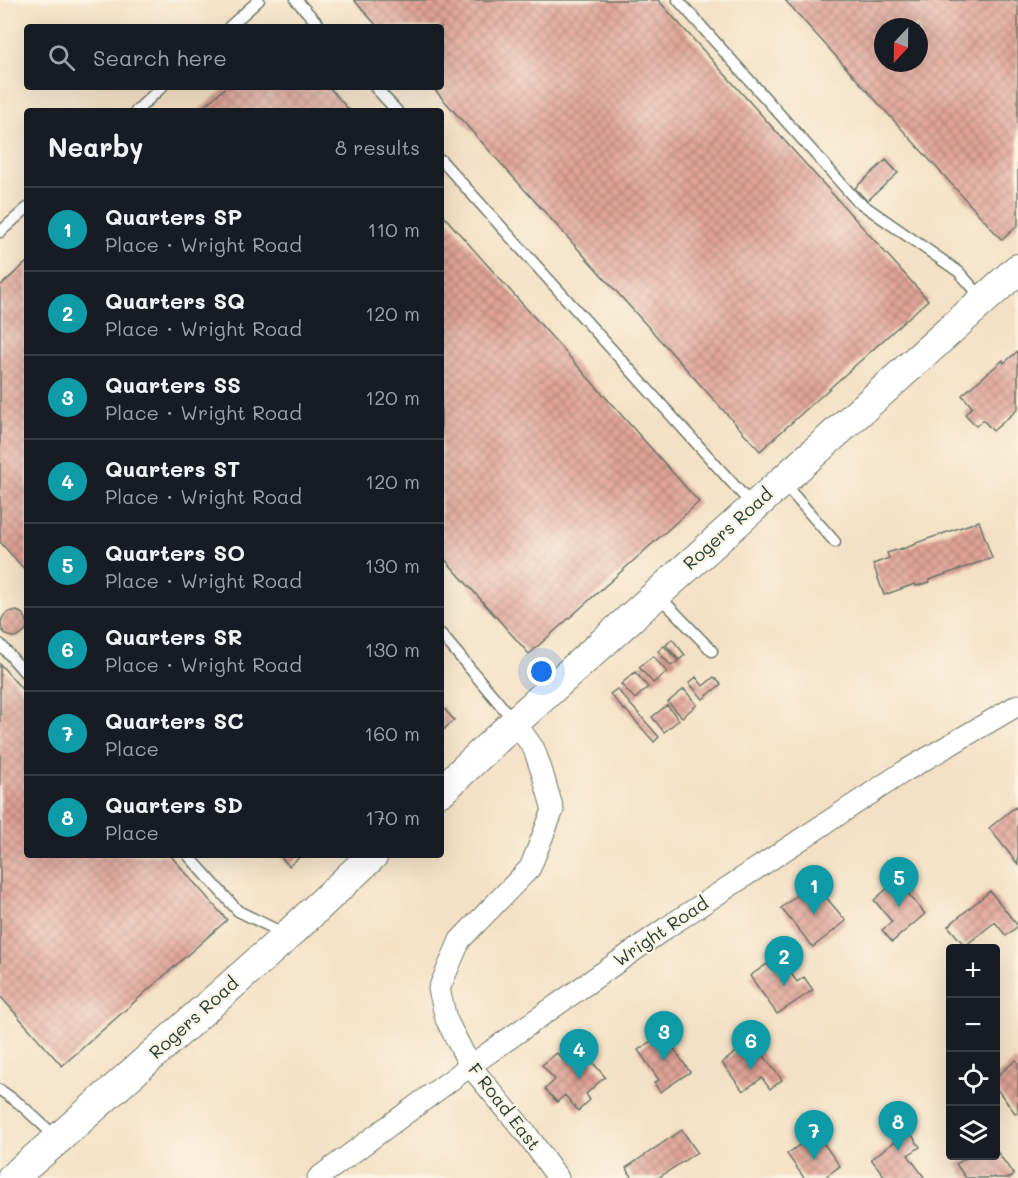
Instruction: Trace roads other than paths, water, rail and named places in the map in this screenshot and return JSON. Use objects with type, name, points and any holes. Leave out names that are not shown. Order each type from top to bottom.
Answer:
[{"type":"street","name":"Rogers Road","points":[[444,788],[753,506],[1018,269]]},
{"type":"street","name":"Wright Road","points":[[318,1178],[470,1066],[656,935],[905,771],[1018,705]]},
{"type":"street","name":"F Road East","points":[[515,722],[534,749],[553,810],[530,868],[460,940],[440,989],[446,1019],[470,1066],[526,1133],[558,1178]]},
{"type":"street","name":"Rogers Road","points":[[12,1178],[288,935],[370,858]]},
{"type":"lane","points":[[232,24],[260,0]]},
{"type":"lane","points":[[296,0],[318,24]]},
{"type":"lane","points":[[678,0],[856,200],[959,272],[983,299]]},
{"type":"lane","points":[[139,108],[159,90]]},
{"type":"lane","points":[[378,90],[393,108]]},
{"type":"lane","points":[[444,163],[753,506]]},
{"type":"lane","points":[[0,232],[24,214]]},
{"type":"lane","points":[[781,481],[835,542]]},
{"type":"lane","points":[[657,594],[712,651]]},
{"type":"lane","points":[[444,638],[515,722]]},
{"type":"lane","points":[[0,644],[24,672]]},
{"type":"lane","points":[[191,858],[238,911],[288,935]]},
{"type":"lane","points":[[0,1090],[20,1104],[58,1139]]},
{"type":"place","name":"Quarters SO","points":[[899,907]]},
{"type":"place","name":"Quarters SP","points":[[814,915]]},
{"type":"place","name":"Quarters SQ","points":[[784,986]]},
{"type":"place","name":"Quarters SS","points":[[664,1061]]},
{"type":"place","name":"Quarters SR","points":[[751,1070]]},
{"type":"place","name":"Quarters ST","points":[[579,1079]]},
{"type":"place","name":"Quarters SD","points":[[898,1151]]},
{"type":"place","name":"Quarters SC","points":[[814,1160]]}]
